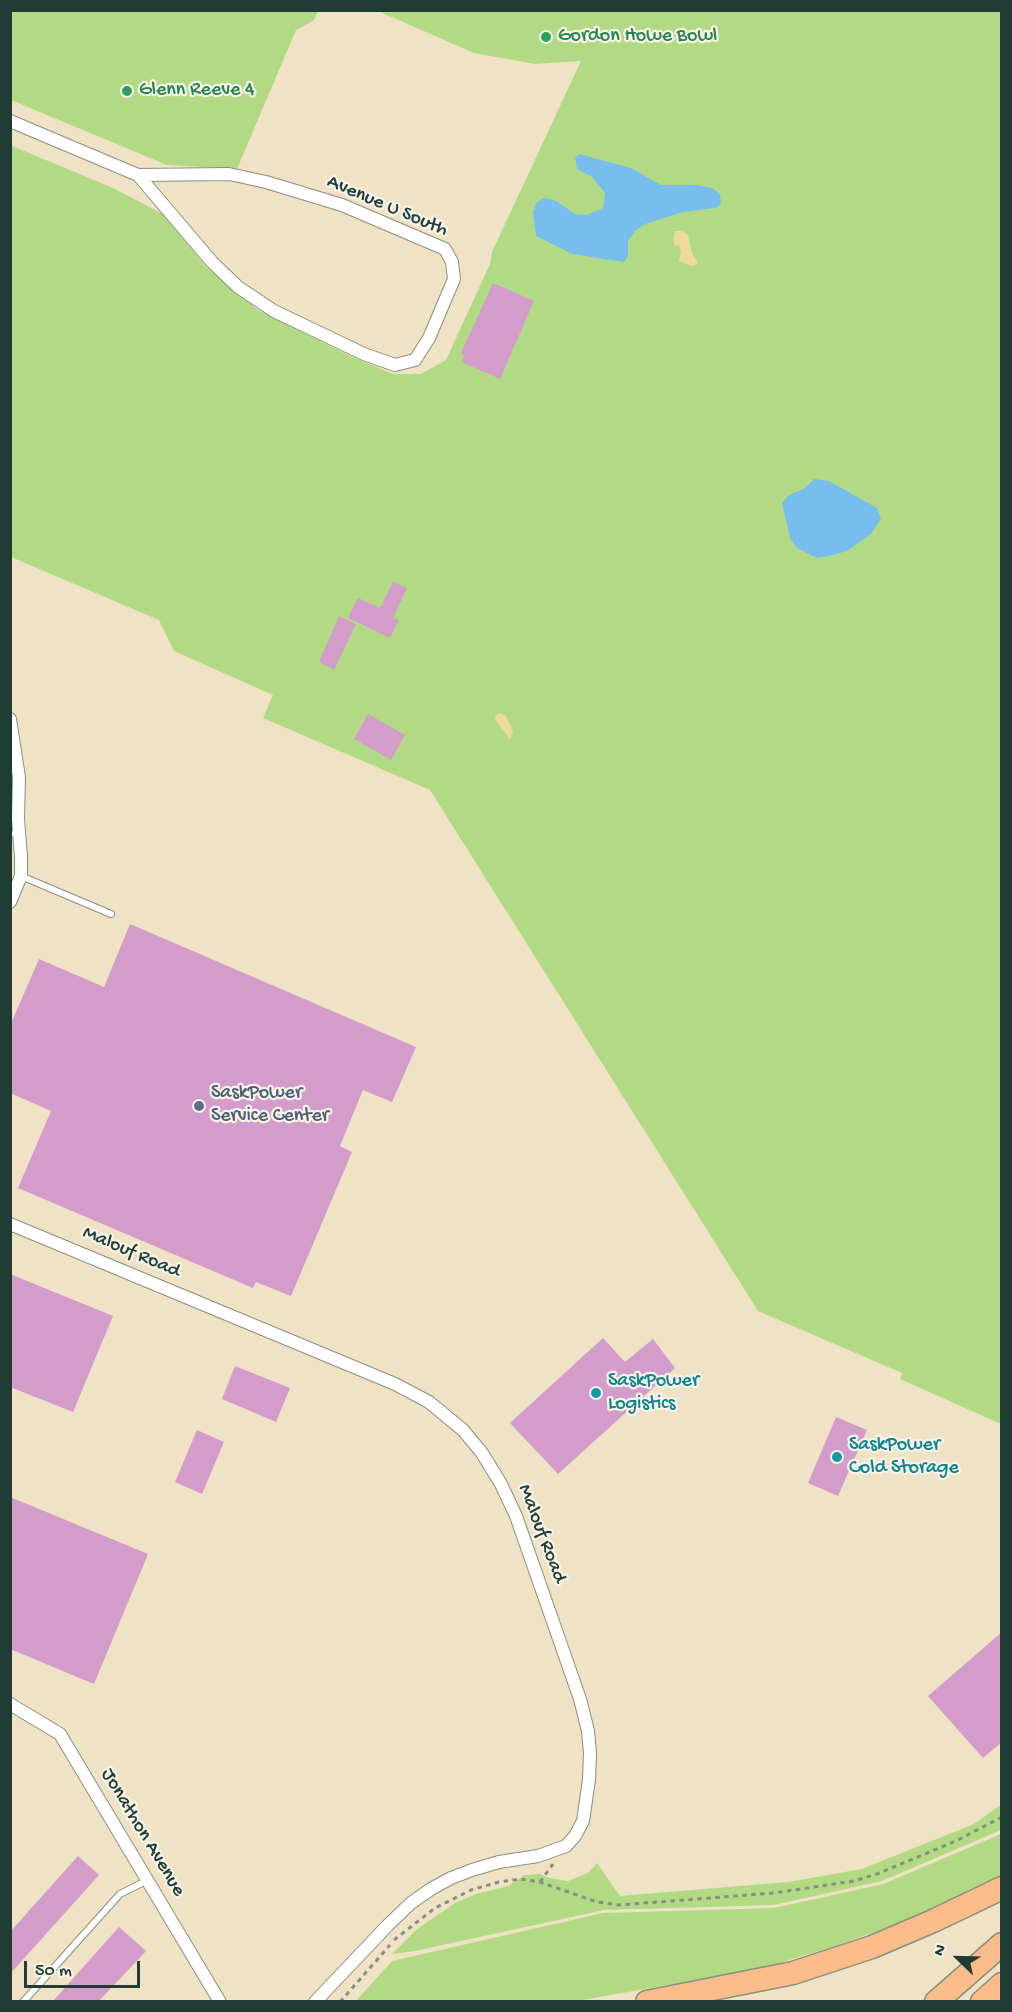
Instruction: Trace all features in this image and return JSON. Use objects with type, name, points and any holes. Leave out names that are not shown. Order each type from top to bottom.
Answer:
[{"type":"highway","points":[[647,2001],[793,1974],[872,1947],[1002,1888]]},
{"type":"highway","points":[[936,2001],[1002,1944]]},
{"type":"highway","points":[[982,2001],[1002,1984]]},
{"type":"street","name":"Avenue U South","points":[[10,121],[138,175],[229,174],[266,182],[342,205],[445,249],[452,262],[454,279],[429,338],[415,360],[395,365],[364,354],[273,311],[238,287],[212,262],[138,175]]},
{"type":"street","points":[[10,719],[13,755],[19,777],[18,819],[21,876],[10,902]]},
{"type":"street","points":[[11,834],[18,819]]},
{"type":"street","name":"Malouf Road","points":[[10,1224],[395,1384],[429,1402],[463,1430],[482,1453],[501,1484],[516,1516],[580,1699],[588,1731],[589,1780],[583,1821],[575,1836],[566,1846],[538,1856],[472,1870],[431,1889],[411,1903],[388,1925],[315,2001]]},
{"type":"street","name":"Jonathon Avenue","points":[[10,1704],[60,1734],[220,2001]]},
{"type":"lane","points":[[21,876],[111,914]]},
{"type":"lane","points":[[23,2001],[120,1894],[148,1880]]},
{"type":"path","points":[[339,2001],[395,1940],[415,1922],[453,1898],[499,1882],[520,1879],[540,1882],[597,1902],[619,1905],[774,1893],[854,1881],[877,1874],[958,1840],[1002,1817]]},
{"type":"green space","points":[[10,11],[318,11],[314,20],[296,30],[237,169],[167,165],[11,100]]},
{"type":"green space","points":[[378,11],[1001,11],[1001,1424],[900,1379],[902,1373],[758,1311],[430,790],[263,718],[273,695],[174,651],[159,620],[11,557],[10,145],[113,188],[163,214],[206,267],[258,310],[348,355],[393,374],[421,374],[446,360],[490,264],[492,252],[581,61],[535,64],[474,53]]},
{"type":"green space","points":[[1001,1805],[1001,1830],[882,1881],[774,1905],[604,1910],[392,1954],[417,1929],[455,1903],[476,1894],[508,1886],[525,1875],[540,1874],[568,1881],[588,1873],[597,1863],[620,1896],[788,1882],[862,1869],[974,1824]]},
{"type":"green space","points":[[1001,1834],[1001,1876],[982,1887],[902,1922],[833,1947],[779,1963],[726,1975],[576,2001],[355,2002],[392,1961],[603,1913],[774,1908],[883,1884]]},
{"type":"sand","points":[[675,231],[682,231],[688,235],[697,265],[691,266],[679,261],[681,250],[673,240]]},
{"type":"sand","points":[[500,713],[506,716],[513,731],[510,739],[496,721],[495,716]]},
{"type":"water","points":[[579,154],[631,168],[661,185],[696,185],[712,188],[720,194],[721,204],[715,208],[683,212],[645,224],[636,230],[628,241],[628,256],[624,262],[572,254],[536,236],[533,212],[537,202],[545,198],[556,201],[575,214],[587,215],[603,208],[605,193],[592,177],[577,169],[575,158]]},
{"type":"water","points":[[814,479],[829,481],[877,508],[881,519],[871,534],[847,551],[829,556],[817,558],[797,548],[790,538],[782,503],[788,496],[805,488]]},
{"type":"building","points":[[493,283],[534,301],[500,379],[462,362],[464,355],[461,353]]},
{"type":"building","points":[[393,582],[407,588],[393,618],[399,620],[390,638],[348,618],[358,598],[380,608]]},
{"type":"building","points":[[339,616],[356,624],[334,670],[319,662]]},
{"type":"building","points":[[368,714],[405,735],[391,760],[354,739]]},
{"type":"building","name":"SaskPower Service Center","points":[[130,924],[416,1047],[392,1102],[363,1090],[340,1146],[352,1152],[291,1296],[256,1282],[253,1288],[18,1188],[51,1111],[10,1093],[10,1026],[39,959],[104,987]]},
{"type":"building","points":[[10,1274],[113,1316],[73,1412],[10,1387]]},
{"type":"building","name":"SaskPower Logistics","points":[[603,1338],[625,1362],[653,1339],[675,1368],[558,1474],[510,1423]]},
{"type":"building","points":[[235,1366],[290,1388],[276,1422],[222,1399]]},
{"type":"building","name":"SaskPower Cold Storage","points":[[836,1417],[867,1430],[838,1496],[808,1483]]},
{"type":"building","points":[[197,1430],[224,1442],[202,1494],[175,1482]]},
{"type":"building","points":[[10,1497],[148,1554],[94,1684],[10,1649]]},
{"type":"building","points":[[1002,1632],[1002,1742],[983,1758],[928,1696]]},
{"type":"building","points":[[78,1856],[99,1875],[10,1974],[10,1932]]},
{"type":"building","points":[[119,1927],[146,1951],[99,2001],[53,2001]]},
{"type":"place","name":"Gordon Howe Bowl","points":[[546,37]]},
{"type":"place","name":"Glenn Reeve 4","points":[[127,91]]},
{"type":"place","name":"SaskPower Service Center","points":[[199,1106]]},
{"type":"place","name":"SaskPower Logistics","points":[[596,1393]]},
{"type":"place","name":"SaskPower Cold Storage","points":[[837,1457]]}]
